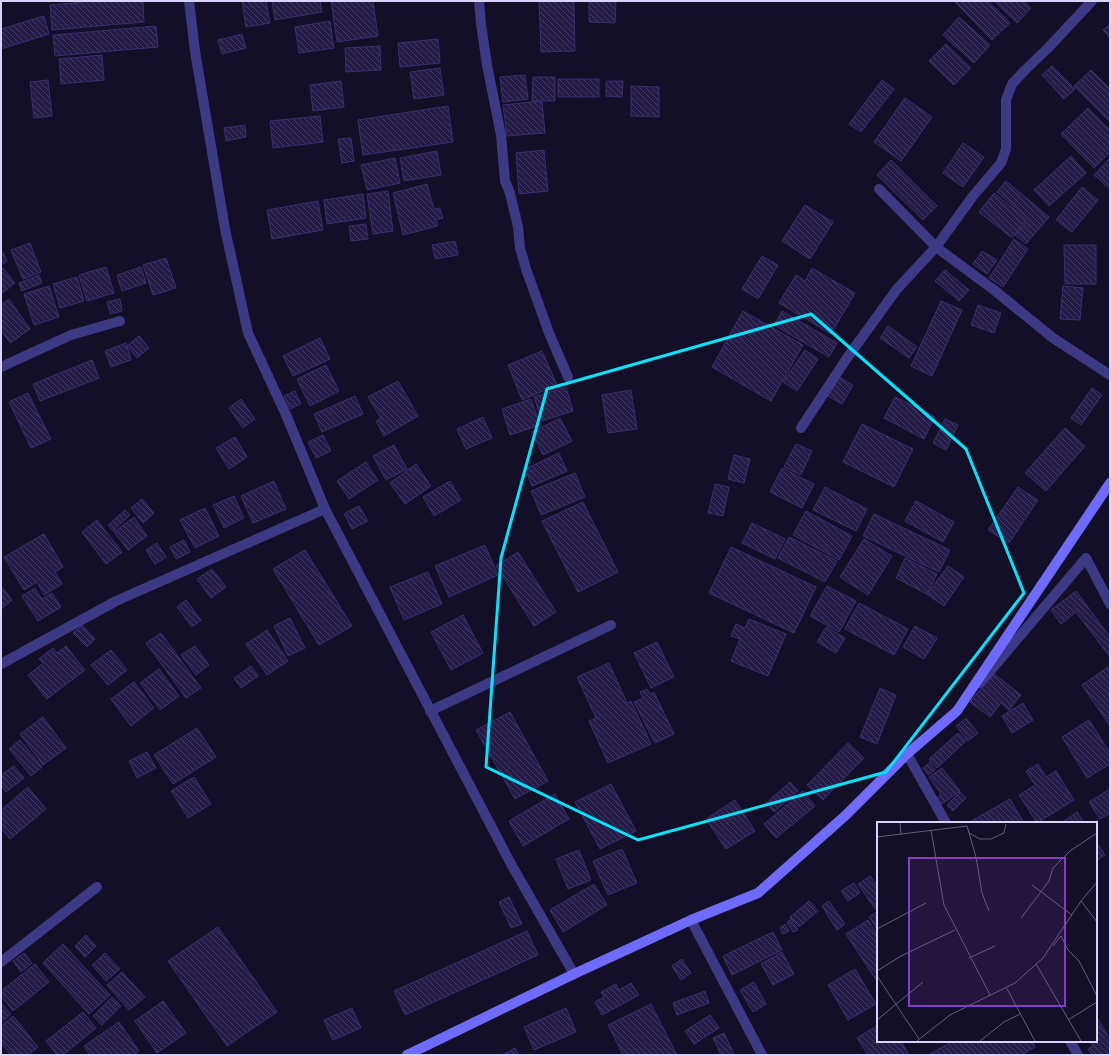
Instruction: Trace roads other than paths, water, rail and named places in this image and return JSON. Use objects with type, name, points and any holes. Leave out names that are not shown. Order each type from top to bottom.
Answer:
[{"type":"street","points":[[189,1],[195,51],[225,229],[248,333],[287,417],[325,509],[511,864],[574,974]]},
{"type":"street","points":[[479,1],[487,65],[501,135],[504,181],[510,193],[518,227],[520,248],[526,269],[549,333],[568,377]]},
{"type":"street","points":[[802,428],[847,358],[897,289],[936,246],[973,196],[1001,163],[1006,148],[1006,100],[1012,84],[1092,1]]},
{"type":"street","points":[[879,189],[936,246],[994,290],[1053,338],[1110,375]]},
{"type":"street","points":[[1,368],[71,335],[120,321]]},
{"type":"street","points":[[957,711],[1110,483]]},
{"type":"street","points":[[1,664],[116,601],[325,509]]},
{"type":"street","points":[[407,1055],[574,974],[691,920],[758,893],[846,814],[907,754],[957,711],[1086,558],[1110,604]]},
{"type":"street","points":[[430,711],[611,625]]},
{"type":"street","points":[[907,754],[945,822]]},
{"type":"street","points":[[1,962],[97,887]]},
{"type":"street","points":[[691,920],[762,1055]]},
{"type":"street","points":[[1071,1042],[1078,1055]]}]
